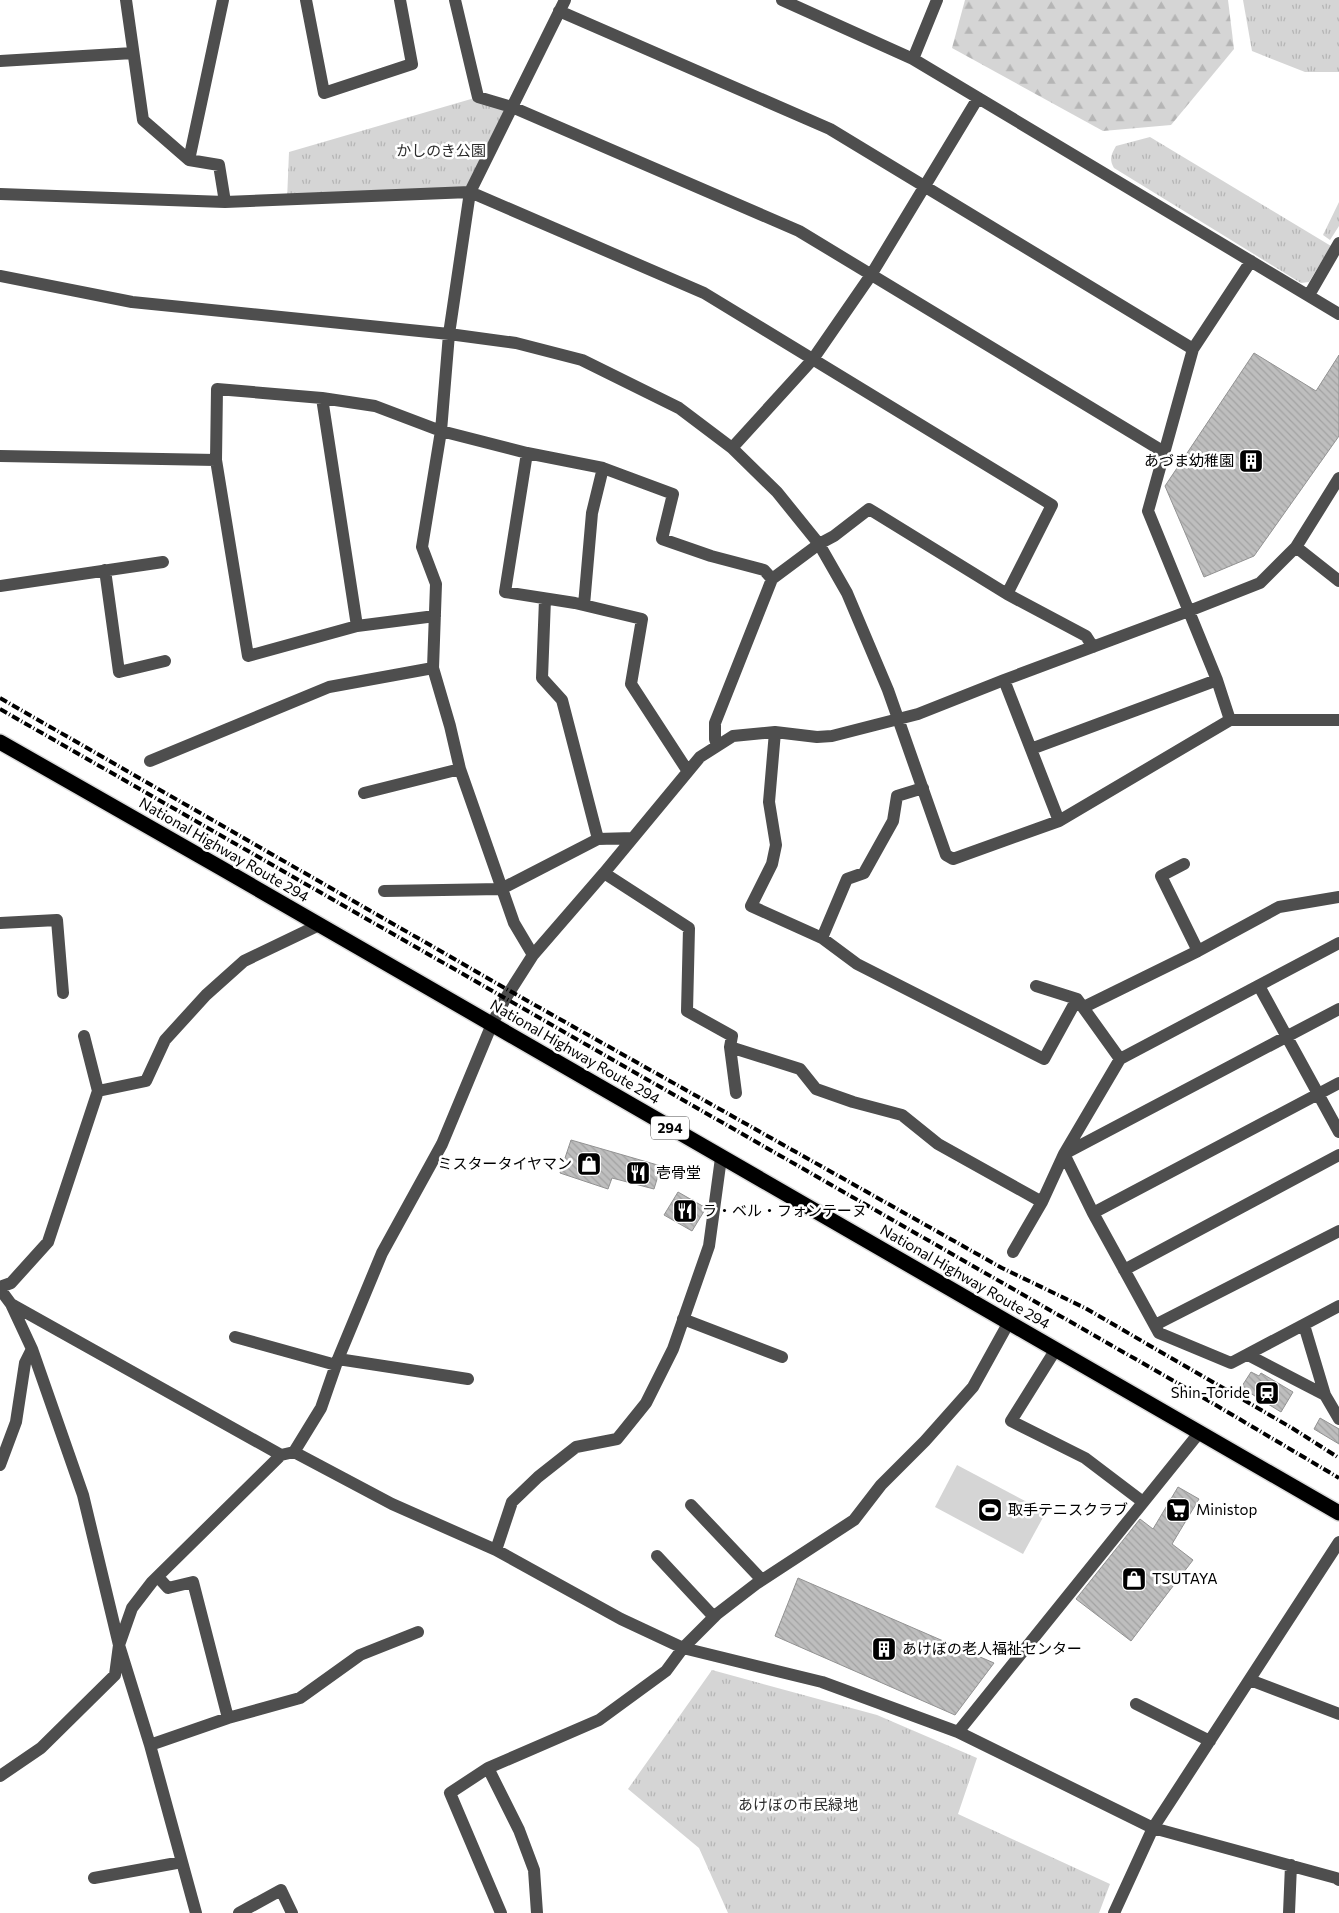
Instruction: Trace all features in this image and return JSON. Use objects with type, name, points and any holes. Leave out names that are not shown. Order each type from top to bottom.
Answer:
[{"type":"highway","name":"National Highway Route 294","points":[[0,742],[1339,1513]]},
{"type":"street","points":[[126,0],[143,120],[189,160],[219,165],[225,202]]},
{"type":"street","points":[[189,160],[224,0]]},
{"type":"street","points":[[306,0],[324,93],[412,64],[400,0]]},
{"type":"street","points":[[455,0],[478,97],[512,107],[799,231],[1164,452]]},
{"type":"street","points":[[782,0],[913,59],[1339,314]]},
{"type":"street","points":[[913,59],[937,0]]},
{"type":"street","points":[[533,955],[514,923],[460,769],[433,668],[436,584],[422,547],[441,431],[449,334],[470,192],[562,5],[830,128],[1192,349]]},
{"type":"street","points":[[0,61],[133,53]]},
{"type":"street","points":[[732,448],[813,359],[871,275],[978,98]]},
{"type":"street","points":[[0,194],[225,202],[470,192],[704,293],[1052,505],[1007,594]]},
{"type":"street","points":[[1309,295],[1339,243]]},
{"type":"street","points":[[1230,720],[1216,680],[1148,511],[1192,349],[1250,261]]},
{"type":"street","points":[[0,276],[132,302],[449,334],[516,343],[582,360],[679,408],[732,448],[777,492],[819,544],[847,593],[899,719],[946,855],[953,859],[1059,821],[1230,720],[1339,720]]},
{"type":"street","points":[[435,616],[357,626],[248,656],[216,460],[217,389],[322,398],[375,406],[441,431],[527,453],[603,468],[673,494],[662,539],[712,556],[764,570],[772,579]]},
{"type":"street","points":[[322,398],[357,626]]},
{"type":"street","points":[[527,453],[505,592],[584,605],[642,620],[631,684],[688,770]]},
{"type":"street","points":[[0,456],[216,460]]},
{"type":"street","points":[[584,605],[592,513],[603,468]]},
{"type":"street","points":[[0,1776],[41,1748],[115,1675],[120,1645],[132,1608],[158,1577],[287,1453],[321,1408],[337,1362],[382,1253],[442,1144],[492,1024],[505,999],[533,955],[700,757],[733,736],[775,732],[817,737],[832,736],[918,714],[1004,680],[1189,612],[1260,583],[1296,547],[1339,478]]},
{"type":"street","points":[[717,745],[715,739],[716,723],[772,579],[869,509],[1007,594],[1086,636],[1093,647]]},
{"type":"street","points":[[1296,547],[1339,581]]},
{"type":"street","points":[[0,586],[163,562]]},
{"type":"street","points":[[105,570],[119,672],[165,661]]},
{"type":"street","points":[[545,599],[542,678],[562,700],[598,839]]},
{"type":"street","points":[[150,761],[329,687],[433,668]]},
{"type":"street","points":[[1004,680],[1059,821]]},
{"type":"street","points":[[1031,749],[1216,680]]},
{"type":"street","points":[[775,732],[770,802],[776,845],[772,864],[751,906],[822,938],[858,964],[1044,1059],[1080,1003],[1198,951],[1278,908],[1339,897]]},
{"type":"street","points":[[364,793],[460,769]]},
{"type":"street","points":[[822,938],[847,879],[864,873],[893,821],[897,796],[923,788]]},
{"type":"street","points":[[384,891],[501,889],[598,839],[633,838]]},
{"type":"street","points":[[1184,864],[1161,876],[1198,951]]},
{"type":"street","points":[[604,873],[689,928],[687,1011],[732,1036],[730,1047],[736,1092]]},
{"type":"street","points":[[0,923],[57,920],[63,993]]},
{"type":"street","points":[[98,1091],[146,1081],[165,1040],[206,995],[244,961],[319,925]]},
{"type":"street","points":[[1013,1252],[1042,1202],[1064,1154],[1120,1059],[1339,943]]},
{"type":"street","points":[[1036,986],[1080,1003],[1120,1059]]},
{"type":"street","points":[[1259,986],[1339,1132]]},
{"type":"street","points":[[1064,1154],[1339,1009]]},
{"type":"street","points":[[84,1036],[98,1091],[48,1242],[11,1282],[0,1288],[11,1304],[32,1349],[82,1495],[120,1645],[150,1745],[196,1913]]},
{"type":"street","points":[[730,1047],[800,1069],[816,1090],[902,1114],[938,1144],[1042,1202]]},
{"type":"street","points":[[1093,1213],[1339,1083]]},
{"type":"street","points":[[1064,1154],[1093,1213],[1159,1333],[1231,1364],[1339,1306]]},
{"type":"street","points":[[1124,1270],[1339,1156]]},
{"type":"street","points":[[496,1550],[512,1502],[538,1478],[576,1448],[617,1439],[646,1403],[673,1349],[708,1246],[721,1158]]},
{"type":"street","points":[[1155,1325],[1339,1231]]},
{"type":"street","points":[[11,1304],[287,1453],[392,1504],[496,1550],[621,1619],[683,1648],[822,1682],[958,1732],[1153,1828],[1338,1878]]},
{"type":"street","points":[[684,1319],[782,1357]]},
{"type":"street","points":[[500,1913],[450,1793],[488,1768],[599,1720],[666,1671],[683,1648],[714,1617],[762,1580],[854,1520],[881,1485],[925,1441],[973,1387],[1009,1322]]},
{"type":"street","points":[[1304,1325],[1325,1395],[1339,1419]]},
{"type":"street","points":[[235,1337],[337,1362],[468,1379]]},
{"type":"street","points":[[0,1465],[16,1422],[25,1363],[32,1349]]},
{"type":"street","points":[[1056,1349],[1011,1421],[1085,1458],[1143,1502]]},
{"type":"street","points":[[1248,1355],[1325,1395]]},
{"type":"street","points":[[958,1732],[1199,1433]]},
{"type":"street","points":[[691,1505],[762,1580]]},
{"type":"street","points":[[1114,1913],[1153,1828],[1339,1542]]},
{"type":"street","points":[[657,1556],[714,1617]]},
{"type":"street","points":[[158,1577],[168,1588],[193,1582],[228,1718]]},
{"type":"street","points":[[150,1745],[228,1718],[300,1698],[360,1654],[418,1632]]},
{"type":"street","points":[[1250,1680],[1339,1714]]},
{"type":"street","points":[[1136,1704],[1210,1741]]},
{"type":"street","points":[[488,1768],[519,1830],[534,1870],[537,1913]]},
{"type":"street","points":[[94,1878],[182,1862]]},
{"type":"street","points":[[1289,1913],[1291,1865]]},
{"type":"street","points":[[239,1913],[281,1890],[292,1913]]},
{"type":"green space","points":[[965,0],[1228,0],[1234,49],[1171,125],[1103,131],[952,48]]},
{"type":"green space","points":[[1243,0],[1339,0],[1339,72],[1305,72],[1252,51]]},
{"type":"green space","name":"かしのき公園","points":[[478,97],[512,107],[470,192],[287,200],[289,152]]},
{"type":"green space","points":[[1150,137],[1331,246],[1309,282],[1301,283],[1114,168],[1111,157],[1116,146]]},
{"type":"green space","points":[[1339,202],[1339,226],[1330,240],[1323,235]]},
{"type":"green space","name":"取手テニスクラブ","points":[[957,1465],[1046,1512],[1023,1554],[935,1507]]},
{"type":"green space","name":"あけぼの市民緑地","points":[[712,1670],[877,1715],[977,1758],[958,1814],[1110,1884],[1099,1913],[728,1913],[699,1848],[628,1789]]},
{"type":"building","name":"あづま幼稚園","points":[[1254,353],[1316,391],[1339,355],[1339,436],[1254,556],[1204,577],[1165,486]]},
{"type":"building","name":"ミスタータイヤマン","points":[[571,1140],[661,1166],[654,1189],[612,1178],[608,1189],[560,1173]]},
{"type":"building","name":"ラ・ベル・フォンテーヌ","points":[[678,1192],[706,1208],[692,1231],[664,1215]]},
{"type":"building","points":[[1251,1372],[1259,1376],[1261,1373],[1293,1392],[1281,1412],[1242,1386]]},
{"type":"building","points":[[1320,1418],[1339,1429],[1339,1444],[1314,1429]]},
{"type":"building","name":"TSUTAYA","points":[[1178,1487],[1199,1499],[1172,1544],[1193,1560],[1131,1641],[1076,1599],[1140,1519],[1153,1529]]},
{"type":"building","name":"あけぼの老人福祉センター","points":[[798,1578],[994,1663],[955,1715],[775,1636]]},
{"type":"railway","points":[[0,698],[510,991],[1002,1268],[1085,1308],[1292,1428],[1339,1458]]},
{"type":"railway","points":[[0,709],[1214,1404],[1339,1478]]},
{"type":"place","name":"あづま幼稚園","points":[[1251,461]]},
{"type":"place","name":"ミスタータイヤマン","points":[[589,1164]]},
{"type":"place","name":"壱骨堂","points":[[638,1173]]},
{"type":"place","name":"ラ・ベル・フォンテーヌ","points":[[685,1211]]},
{"type":"place","name":"Shin-Toride","points":[[1267,1393]]},
{"type":"place","name":"取手テニスクラブ","points":[[990,1510]]},
{"type":"place","name":"Ministop","points":[[1178,1510]]},
{"type":"place","name":"TSUTAYA","points":[[1134,1579]]},
{"type":"place","name":"あけぼの老人福祉センター","points":[[884,1649]]}]
